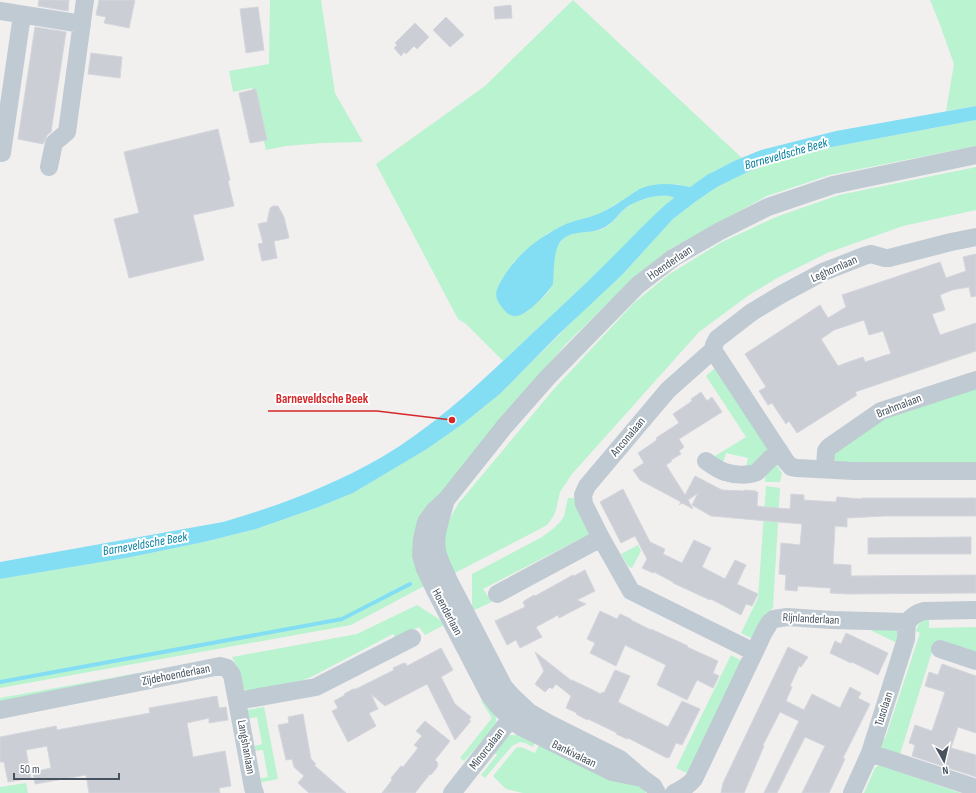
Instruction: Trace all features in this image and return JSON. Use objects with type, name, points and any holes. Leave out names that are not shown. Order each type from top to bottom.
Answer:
[{"type":"street","points":[[49,168],[54,143],[67,132],[85,0]]},
{"type":"street","points":[[0,11],[82,24]]},
{"type":"street","points":[[2,153],[22,15]]},
{"type":"street","name":"Hoenderlaan","points":[[516,713],[498,706],[489,694],[425,569],[421,555],[422,539],[426,522],[434,511],[446,500],[504,427],[548,377],[638,285],[673,258],[720,231],[768,207],[833,185],[976,155]]},
{"type":"street","name":"Leghornlaan","points":[[713,350],[714,344],[718,339],[752,312],[823,272],[871,254],[889,258],[950,242],[976,237]]},
{"type":"street","points":[[713,350],[791,467],[854,471],[976,471]]},
{"type":"street","name":"Anconalaan","points":[[713,350],[668,390],[587,486],[583,495],[584,504],[601,538],[631,591],[754,652]]},
{"type":"street","name":"Brahmalaan","points":[[825,469],[826,451],[828,447],[880,411],[976,380]]},
{"type":"street","points":[[706,461],[726,472],[747,475],[757,472],[779,450]]},
{"type":"street","points":[[497,594],[601,538]]},
{"type":"street","points":[[907,622],[918,613],[924,611],[976,610]]},
{"type":"street","name":"Rijnlanderlaan","points":[[674,793],[690,785],[694,779],[754,652],[767,627],[774,619],[778,617],[787,617],[852,621],[907,622]]},
{"type":"street","name":"Tusolaan","points":[[852,793],[870,753],[906,639],[907,622]]},
{"type":"street","points":[[237,701],[316,687],[412,638]]},
{"type":"street","points":[[940,649],[976,661]]},
{"type":"street","name":"Zijdehoenderlaan","points":[[0,710],[220,666],[227,668],[232,675],[237,701]]},
{"type":"street","name":"Langshanlaan","points":[[237,701],[255,793]]},
{"type":"street","name":"Bankivalaan","points":[[516,713],[529,712],[620,759],[653,786],[657,793]]},
{"type":"street","name":"Minorcalaan","points":[[452,793],[516,713]]},
{"type":"street","points":[[870,753],[976,788]]},
{"type":"green space","points":[[270,0],[321,0],[335,93],[363,142],[321,143],[286,146],[266,150],[252,88],[233,92],[229,71],[269,64]]},
{"type":"green space","points":[[573,0],[742,158],[703,178],[690,187],[676,184],[619,202],[599,214],[568,224],[548,233],[514,262],[497,289],[525,313],[550,290],[556,250],[562,240],[571,234],[603,229],[609,225],[622,211],[641,200],[660,196],[669,196],[674,198],[503,361],[466,324],[458,319],[376,164],[485,86]]},
{"type":"green space","points":[[930,0],[976,0],[976,106],[946,111],[954,64]]},
{"type":"green space","points":[[976,120],[976,146],[830,175],[767,196],[670,249],[637,275],[565,345],[458,472],[426,585],[351,625],[0,688],[0,579],[126,558],[204,542],[256,529],[353,493],[427,449],[464,423],[501,393],[583,311],[622,275],[673,219],[717,187],[776,159],[800,153]]},
{"type":"green space","points":[[976,167],[976,210],[903,226],[827,253],[779,277],[749,295],[699,332],[572,474],[560,492],[556,510],[547,525],[451,575],[443,544],[447,524],[458,504],[554,389],[634,303],[668,275],[720,243],[776,217],[839,195]]},
{"type":"green space","points":[[717,366],[769,448],[759,461],[746,468],[748,458],[726,453],[723,463],[715,456],[746,437],[706,376]]},
{"type":"green space","points":[[976,387],[976,464],[838,463],[833,458],[834,452],[880,419]]},
{"type":"green space","points":[[775,463],[782,473],[780,482],[765,482],[766,471]]},
{"type":"green space","points":[[766,486],[780,488],[773,608],[753,639],[741,633],[758,598]]},
{"type":"green space","points":[[568,498],[574,498],[589,529],[588,537],[576,541],[483,589],[492,602],[472,611],[472,574],[542,537],[553,529],[564,516]]},
{"type":"green space","points":[[638,545],[641,551],[632,568],[628,566],[621,554]]},
{"type":"green space","points":[[417,605],[439,619],[444,625],[425,635],[419,627],[395,638],[393,634],[311,677],[293,684],[252,692],[245,690],[241,686],[237,667],[232,657],[357,634]]},
{"type":"green space","points":[[929,617],[929,628],[976,627],[976,655],[935,642],[900,754],[885,753],[879,745],[880,739],[885,739],[920,633],[916,631],[917,628],[921,622]]},
{"type":"green space","points":[[864,627],[897,630],[899,633],[899,644]]},
{"type":"green space","points":[[731,655],[744,662],[689,774],[676,768]]},
{"type":"green space","points":[[216,659],[0,702],[0,698]]},
{"type":"green space","points":[[484,699],[495,714],[497,723],[484,744],[481,742],[464,761],[460,758],[492,718],[481,701]]},
{"type":"green space","points":[[264,707],[278,779],[258,783],[257,779],[268,777],[263,750],[252,751],[251,747],[262,744],[257,717],[246,719],[247,710]]},
{"type":"green space","points":[[511,735],[520,735],[535,743],[533,747],[520,742],[512,746],[485,778],[481,775],[497,755],[493,752],[506,737]]},
{"type":"green space","points":[[539,745],[631,781],[642,788],[646,793],[523,793],[506,789],[493,776],[516,748],[521,747],[535,753]]},
{"type":"green space","points":[[879,765],[961,793],[864,793],[875,768]]},
{"type":"green space","points":[[26,783],[28,793],[0,793],[0,787]]},
{"type":"water","points":[[976,106],[976,120],[800,153],[776,159],[717,187],[673,219],[622,275],[558,335],[501,393],[464,423],[427,449],[353,493],[256,529],[204,542],[126,558],[0,579],[0,562],[223,522],[264,509],[324,486],[382,457],[419,433],[471,391],[588,281],[656,213],[674,198],[669,196],[659,196],[642,200],[627,207],[605,227],[567,236],[557,248],[553,284],[531,309],[520,315],[513,316],[509,314],[497,300],[496,296],[497,289],[506,273],[519,257],[533,244],[548,233],[566,224],[602,212],[640,189],[648,186],[666,184],[690,187],[707,175],[734,161],[761,150],[836,131]]},
{"type":"building","points":[[39,0],[69,0],[68,11],[38,6]]},
{"type":"building","points":[[99,0],[135,0],[129,28],[104,23],[106,17],[96,15]]},
{"type":"building","points":[[511,5],[512,18],[495,19],[494,7]]},
{"type":"building","points":[[258,7],[264,50],[246,53],[240,9]]},
{"type":"building","points":[[446,17],[464,35],[450,47],[433,30]]},
{"type":"building","points":[[415,23],[429,37],[417,49],[414,46],[406,54],[404,52],[401,56],[394,48],[397,45],[395,43]]},
{"type":"building","points":[[35,27],[66,32],[51,132],[47,135],[43,144],[18,139]]},
{"type":"building","points":[[91,53],[122,57],[120,78],[88,74]]},
{"type":"building","points":[[256,89],[267,140],[250,143],[239,93]]},
{"type":"building","points":[[218,129],[230,180],[228,181],[234,206],[193,215],[204,260],[129,278],[114,219],[139,213],[124,152]]},
{"type":"building","points":[[273,206],[278,206],[284,217],[289,238],[274,241],[277,258],[262,261],[258,244],[263,243],[258,224],[267,222],[270,208]]},
{"type":"building","points":[[976,254],[976,296],[971,297],[969,287],[952,290],[940,295],[945,310],[932,314],[940,335],[976,323],[976,351],[855,392],[857,395],[797,433],[789,421],[786,424],[772,403],[768,405],[759,391],[766,387],[745,354],[820,305],[828,318],[846,307],[842,295],[940,262],[946,278],[966,271],[963,257]],"holes":[[[864,320],[869,335],[883,331],[891,354],[865,362],[863,357],[838,366],[821,339],[834,330]]]},
{"type":"building","points":[[701,392],[707,401],[712,397],[722,412],[679,439],[684,447],[679,451],[681,454],[666,465],[685,495],[695,476],[722,490],[756,491],[758,492],[757,506],[764,507],[790,509],[791,494],[804,495],[804,500],[836,502],[837,497],[862,499],[976,498],[976,516],[885,516],[847,518],[847,527],[835,526],[833,564],[851,565],[851,576],[976,575],[976,593],[848,594],[830,593],[831,588],[798,586],[797,591],[785,590],[786,575],[779,574],[781,543],[800,545],[802,524],[711,516],[692,505],[698,493],[688,500],[693,509],[682,503],[679,505],[681,502],[640,480],[633,470],[644,463],[638,453],[657,440],[656,438],[679,423],[673,414],[692,401],[691,399]]},
{"type":"building","points":[[623,489],[650,542],[665,549],[663,554],[682,563],[694,540],[711,548],[702,567],[725,579],[735,560],[746,565],[737,584],[758,594],[752,606],[746,604],[741,615],[711,599],[710,600],[673,583],[654,572],[653,573],[642,568],[647,559],[635,536],[621,543],[600,502]]},
{"type":"building","points":[[971,537],[971,554],[868,554],[868,538]]},
{"type":"building","points":[[585,570],[595,591],[577,600],[586,604],[559,618],[558,615],[536,627],[542,637],[520,648],[516,640],[507,645],[495,621],[525,607],[523,602],[534,595],[535,596]]},
{"type":"building","points":[[600,611],[617,619],[620,614],[718,661],[713,673],[719,676],[713,688],[697,680],[687,700],[657,685],[666,665],[625,645],[616,666],[590,653],[595,643],[587,639]]},
{"type":"building","points":[[846,633],[888,653],[878,675],[830,653],[835,641],[841,644]]},
{"type":"building","points":[[788,647],[808,657],[801,667],[799,666],[790,686],[792,687],[786,701],[804,710],[812,694],[840,708],[850,687],[861,693],[858,698],[870,704],[843,758],[845,759],[829,793],[802,793],[825,746],[805,737],[777,793],[764,793],[799,721],[780,712],[763,745],[764,746],[744,793],[721,793],[723,783]]},
{"type":"building","points":[[441,648],[453,670],[441,677],[455,704],[471,717],[469,720],[471,721],[455,740],[427,684],[385,706],[371,694],[378,709],[369,713],[376,726],[348,742],[332,711],[338,708],[334,701],[353,689],[356,689],[394,670],[393,668],[404,663],[406,663],[407,666]]},
{"type":"building","points":[[535,652],[572,681],[601,694],[602,692],[604,693],[615,670],[630,676],[618,702],[668,727],[682,701],[700,709],[682,745],[676,743],[669,758],[667,758],[588,719],[587,720],[566,708],[571,696],[556,684],[552,689],[550,687],[545,692],[535,684],[544,671]]},
{"type":"building","points":[[942,664],[976,676],[976,733],[958,727],[951,748],[976,755],[976,777],[912,756],[915,745],[909,743],[915,725],[932,731],[945,692],[925,686],[929,672],[938,675]]},
{"type":"building","points":[[217,696],[219,708],[226,707],[228,720],[209,723],[209,718],[187,723],[193,757],[225,751],[231,786],[219,788],[220,793],[89,793],[86,775],[35,784],[33,772],[51,768],[47,746],[26,750],[31,778],[8,782],[4,762],[0,762],[0,737],[56,726],[57,730],[150,713],[149,708]]},
{"type":"building","points":[[303,714],[311,759],[316,764],[314,765],[346,793],[309,793],[298,783],[304,776],[294,767],[292,759],[286,760],[278,725],[289,723],[288,717]]},
{"type":"building","points":[[425,721],[450,741],[435,760],[438,763],[438,766],[415,793],[382,793],[392,780],[391,778],[401,766],[403,767],[418,748],[414,745],[422,736],[416,731]]},
{"type":"waterway","points":[[0,682],[342,619],[410,584]]},
{"type":"place","name":"Barneveldsche Beek","points":[[452,420]]}]
